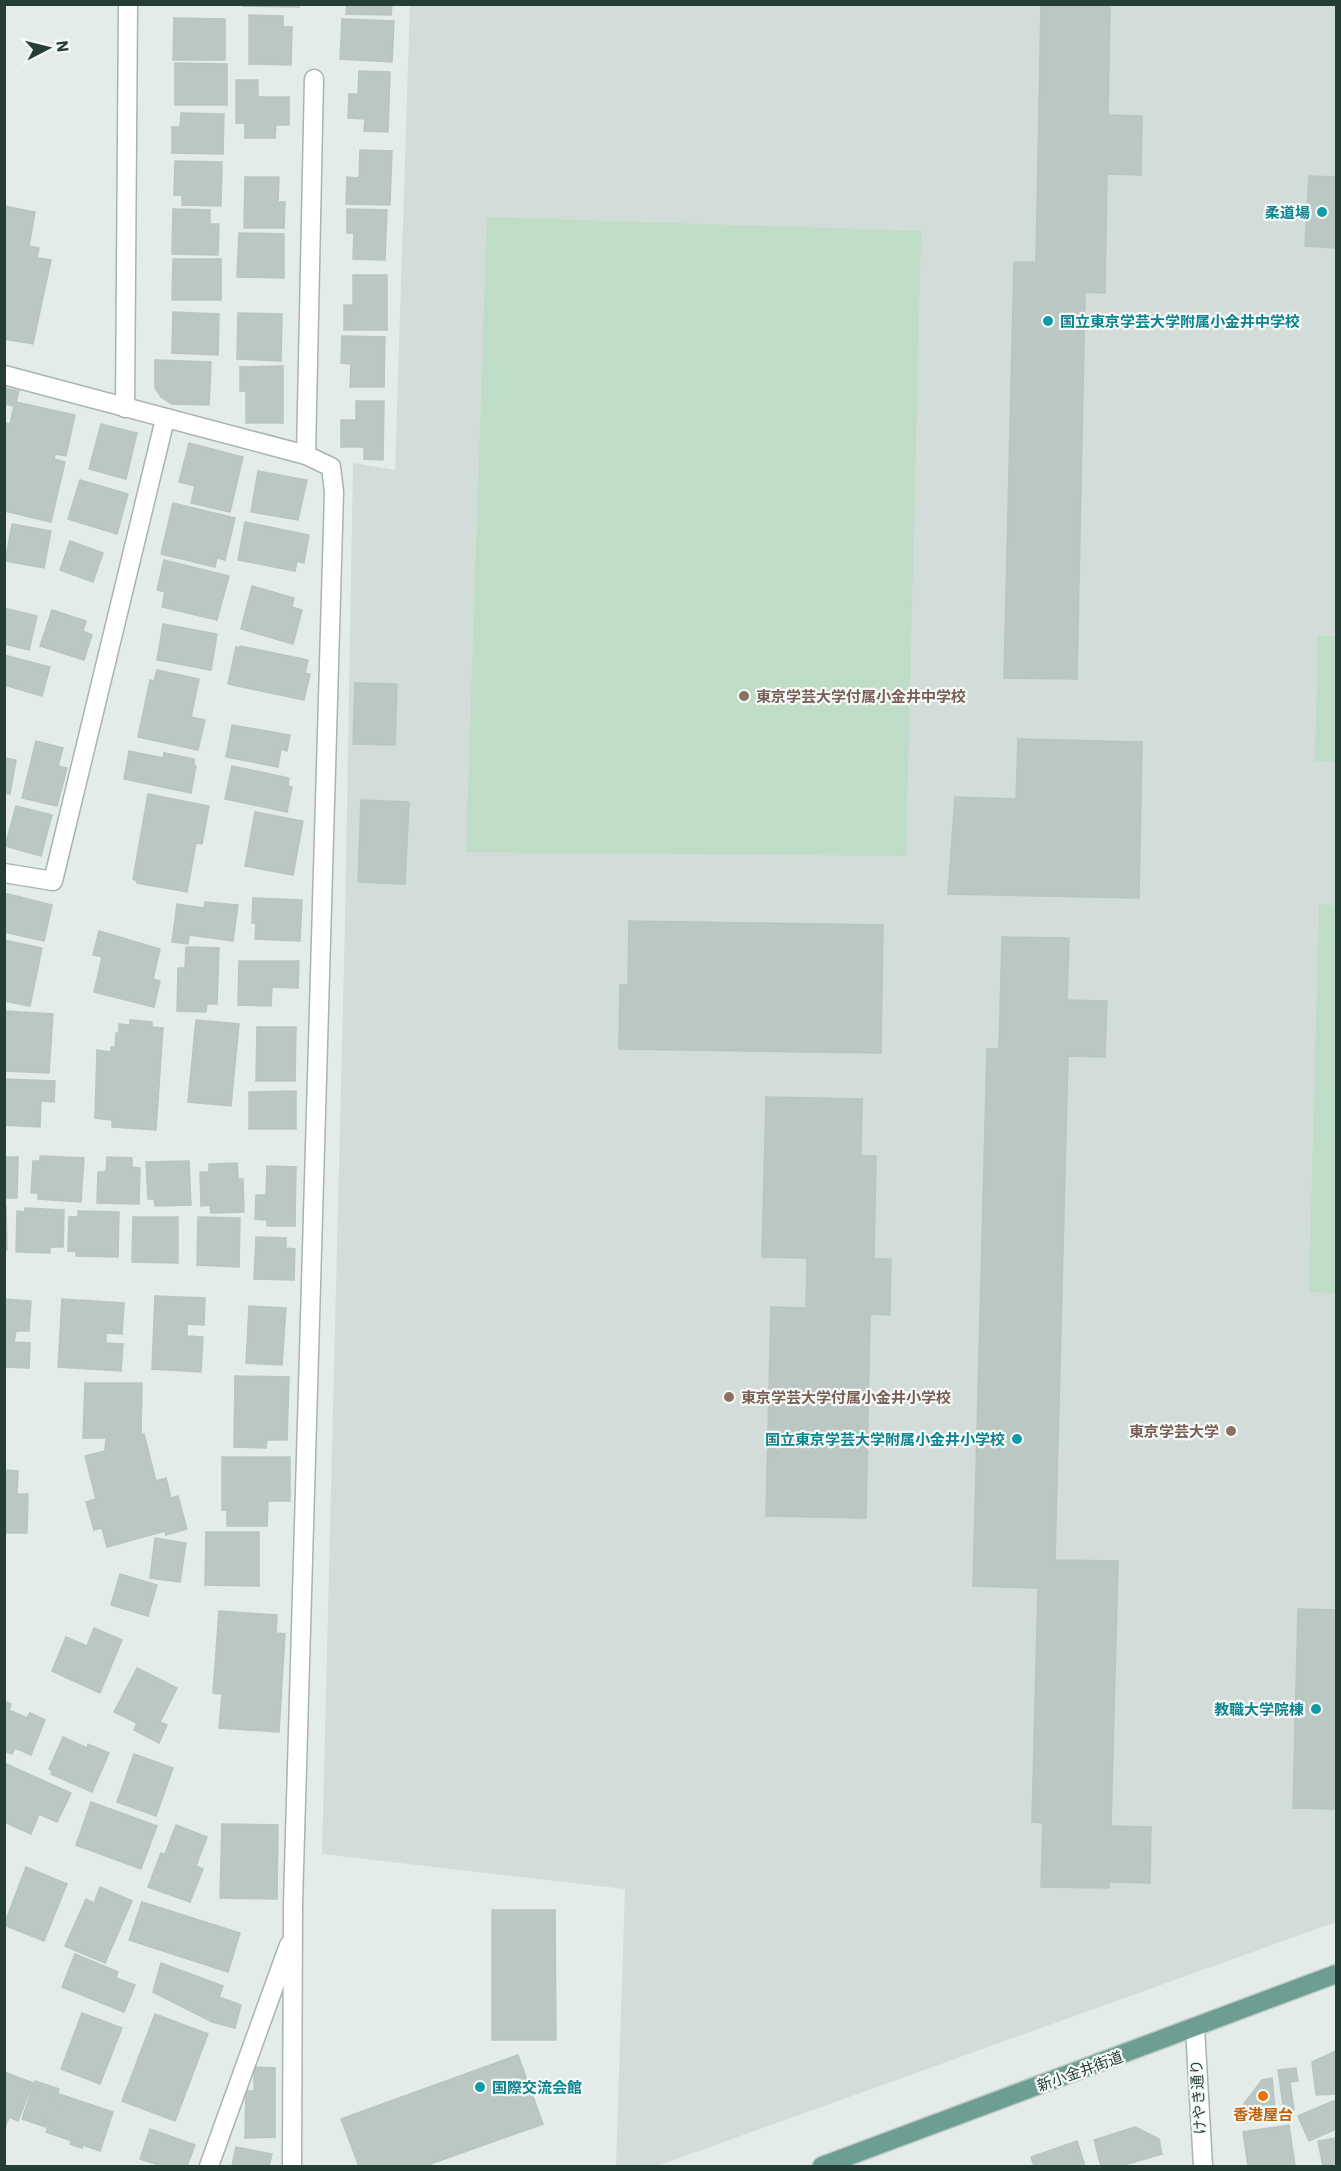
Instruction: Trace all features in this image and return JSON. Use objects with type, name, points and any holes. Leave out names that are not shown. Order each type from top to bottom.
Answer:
[{"type":"main road","name":"新小金井街道","points":[[822,2166],[1336,1974]]},
{"type":"street","points":[[125,408],[128,4]]},
{"type":"street","points":[[306,455],[314,79]]},
{"type":"street","points":[[4,375],[306,455],[331,467],[334,492],[294,1880],[292,2166]]},
{"type":"street","points":[[4,873],[53,881],[165,419]]},
{"type":"street","points":[[209,2166],[294,1932]]},
{"type":"street","name":"けやき通り","points":[[1195,2028],[1203,2166]]},
{"type":"shaded area","points":[[410,5],[1336,5],[1336,1922],[657,2166],[616,2166],[625,1889],[322,1854],[345,923],[353,463],[395,470]]},
{"type":"green space","points":[[487,217],[921,231],[906,856],[466,852]]},
{"type":"green space","points":[[1318,636],[1336,636],[1336,762],[1315,761]]},
{"type":"green space","points":[[1319,904],[1336,905],[1336,1293],[1309,1292]]},
{"type":"building","points":[[243,4],[299,4],[299,7],[243,6]]},
{"type":"building","points":[[347,4],[392,4],[391,15],[346,14]]},
{"type":"building","name":"国立東京学芸大学附属小金井中学校","points":[[1041,4],[1110,4],[1108,115],[1142,116],[1141,175],[1107,174],[1105,293],[1085,292],[1077,679],[1004,678],[1014,262],[1036,262]]},
{"type":"building","points":[[249,15],[283,16],[283,27],[292,27],[291,65],[249,64]]},
{"type":"building","points":[[174,18],[225,19],[225,60],[173,60]]},
{"type":"building","points":[[342,19],[394,21],[392,62],[340,59]]},
{"type":"building","points":[[175,63],[227,64],[227,105],[175,105]]},
{"type":"building","points":[[359,71],[390,72],[388,132],[364,131],[365,119],[348,118],[349,94],[358,94]]},
{"type":"building","points":[[236,80],[258,80],[258,97],[289,97],[289,125],[276,125],[275,138],[245,138],[245,123],[236,123]]},
{"type":"building","points":[[181,113],[224,114],[223,154],[172,153],[172,127],[180,127]]},
{"type":"building","points":[[360,150],[392,151],[390,205],[346,204],[347,177],[359,178]]},
{"type":"building","points":[[175,161],[222,162],[221,206],[182,205],[182,195],[174,195]]},
{"type":"building","name":"柔道場","points":[[1309,176],[1336,177],[1336,248],[1305,246]]},
{"type":"building","points":[[245,177],[279,177],[278,202],[285,202],[284,228],[244,228]]},
{"type":"building","points":[[4,206],[35,212],[29,246],[39,248],[37,258],[51,260],[33,344],[4,339]]},
{"type":"building","points":[[173,209],[210,210],[210,224],[219,224],[218,255],[172,254]]},
{"type":"building","points":[[347,209],[387,210],[385,260],[353,259],[354,233],[347,233]]},
{"type":"building","points":[[239,233],[284,234],[284,278],[237,277]]},
{"type":"building","points":[[173,259],[221,259],[221,300],[172,300]]},
{"type":"building","points":[[353,275],[387,275],[387,330],[344,330],[344,305],[353,305]]},
{"type":"building","points":[[173,312],[219,314],[218,355],[172,353]]},
{"type":"building","points":[[238,313],[282,314],[281,361],[237,359]]},
{"type":"building","points":[[342,336],[385,337],[384,387],[350,387],[351,364],[341,363]]},
{"type":"building","points":[[155,360],[211,362],[209,405],[172,404],[161,397],[155,388]]},
{"type":"building","points":[[283,366],[283,423],[246,423],[246,391],[240,391],[240,367]]},
{"type":"building","points":[[4,388],[19,391],[16,402],[75,415],[66,456],[55,454],[54,459],[65,462],[51,522],[4,511],[4,427],[5,423],[10,424],[14,406],[4,404]]},
{"type":"building","points":[[356,401],[384,401],[383,460],[364,459],[364,447],[341,447],[341,420],[356,420]]},
{"type":"building","points":[[101,424],[137,433],[126,479],[89,469]]},
{"type":"building","points":[[189,443],[243,457],[230,512],[191,503],[195,486],[179,482]]},
{"type":"building","points":[[258,471],[307,480],[298,520],[251,512]]},
{"type":"building","points":[[80,480],[128,494],[117,534],[68,519]]},
{"type":"building","points":[[173,503],[235,518],[225,560],[217,558],[215,567],[161,554]]},
{"type":"building","points":[[245,522],[309,535],[304,563],[297,561],[295,571],[238,560]]},
{"type":"building","points":[[12,524],[51,531],[44,568],[5,561]]},
{"type":"building","points":[[70,541],[103,553],[93,582],[60,570]]},
{"type":"building","points":[[164,560],[229,576],[217,620],[162,607],[165,592],[157,590]]},
{"type":"building","points":[[252,586],[294,598],[292,607],[302,610],[293,644],[241,629]]},
{"type":"building","points":[[4,608],[37,616],[29,650],[4,644]]},
{"type":"building","points":[[52,610],[86,621],[83,631],[92,635],[84,660],[40,646]]},
{"type":"building","points":[[163,624],[217,634],[211,670],[157,660]]},
{"type":"building","points":[[236,647],[308,660],[305,673],[310,674],[304,700],[228,684]]},
{"type":"building","points":[[4,655],[50,667],[42,696],[4,685]]},
{"type":"building","points":[[157,670],[199,679],[191,717],[205,720],[198,750],[138,737],[150,680],[154,681]]},
{"type":"building","points":[[355,683],[397,684],[395,745],[353,744]]},
{"type":"building","points":[[232,725],[290,735],[287,751],[281,749],[278,767],[226,757]]},
{"type":"building","points":[[1018,739],[1142,742],[1139,898],[948,894],[955,797],[1016,799]]},
{"type":"building","points":[[36,741],[63,748],[58,766],[67,768],[57,806],[22,798]]},
{"type":"building","points":[[129,751],[163,758],[164,753],[194,759],[196,766],[191,793],[124,779]]},
{"type":"building","points":[[4,758],[16,760],[10,794],[4,793]]},
{"type":"building","points":[[232,766],[289,778],[288,786],[292,787],[287,812],[225,799]]},
{"type":"building","points":[[148,794],[209,806],[202,844],[196,843],[187,892],[137,883],[133,879]]},
{"type":"building","points":[[361,800],[409,802],[405,884],[358,882]]},
{"type":"building","points":[[16,806],[52,815],[41,856],[5,846]]},
{"type":"building","points":[[255,812],[303,821],[293,875],[245,866]]},
{"type":"building","points":[[4,893],[52,905],[44,941],[4,932]]},
{"type":"building","points":[[253,898],[302,900],[300,941],[255,939],[256,923],[252,923]]},
{"type":"building","points":[[205,902],[238,905],[233,941],[189,935],[188,944],[172,942],[177,904],[204,908]]},
{"type":"building","points":[[629,921],[883,925],[881,1053],[619,1049],[620,985],[628,985]]},
{"type":"building","points":[[99,931],[160,949],[153,979],[160,981],[154,1007],[94,992],[102,957],[93,955]]},
{"type":"building","name":"国立東京学芸大学附属小金井小学校","points":[[1002,937],[1069,938],[1067,1000],[1107,1001],[1105,1057],[1068,1056],[1055,1560],[1118,1561],[1111,1826],[1151,1827],[1150,1883],[1109,1882],[1109,1888],[1041,1887],[1043,1823],[1032,1822],[1038,1588],[973,1586],[987,1049],[999,1049]]},
{"type":"building","points":[[4,940],[42,948],[30,1006],[4,1001]]},
{"type":"building","points":[[186,947],[219,948],[217,1004],[207,1004],[206,1012],[177,1011],[178,968],[185,968]]},
{"type":"building","points":[[239,961],[299,961],[298,988],[272,987],[271,1006],[238,1005]]},
{"type":"building","points":[[6,1011],[53,1014],[49,1073],[4,1071]]},
{"type":"building","points":[[130,1020],[152,1022],[152,1027],[163,1028],[156,1130],[112,1127],[112,1120],[95,1118],[97,1050],[111,1052],[111,1047],[115,1047],[116,1033],[119,1033],[119,1024],[130,1025]]},
{"type":"building","points":[[196,1020],[239,1024],[231,1106],[188,1102]]},
{"type":"building","points":[[257,1027],[296,1027],[295,1081],[256,1081]]},
{"type":"building","points":[[4,1079],[55,1081],[54,1102],[41,1101],[40,1127],[4,1125]]},
{"type":"building","points":[[296,1091],[296,1129],[249,1129],[249,1092]]},
{"type":"building","points":[[766,1097],[862,1099],[861,1156],[876,1156],[874,1259],[891,1259],[890,1315],[870,1314],[866,1518],[766,1516],[771,1307],[806,1308],[807,1258],[762,1257]]},
{"type":"building","points":[[40,1156],[84,1158],[81,1202],[38,1199],[38,1193],[31,1193],[33,1161],[40,1161]]},
{"type":"building","points":[[4,1157],[18,1157],[17,1198],[4,1198]]},
{"type":"building","points":[[107,1157],[132,1158],[132,1167],[140,1168],[139,1204],[97,1203],[98,1172],[106,1172]]},
{"type":"building","points":[[189,1161],[191,1205],[155,1206],[154,1199],[148,1199],[146,1162]]},
{"type":"building","points":[[237,1163],[238,1179],[243,1179],[244,1212],[211,1213],[210,1205],[201,1206],[200,1172],[209,1172],[209,1164]]},
{"type":"building","points":[[267,1166],[296,1167],[295,1226],[267,1226],[267,1220],[255,1219],[256,1195],[266,1195]]},
{"type":"building","points":[[4,1206],[6,1206],[7,1250],[4,1250]]},
{"type":"building","points":[[25,1208],[64,1210],[63,1247],[50,1247],[50,1253],[16,1252],[17,1211],[25,1212]]},
{"type":"building","points":[[78,1211],[119,1212],[118,1257],[76,1256],[76,1251],[68,1251],[69,1217],[78,1217]]},
{"type":"building","points":[[133,1217],[178,1217],[178,1263],[132,1262]]},
{"type":"building","points":[[198,1217],[240,1218],[239,1267],[197,1265]]},
{"type":"building","points":[[256,1237],[286,1238],[286,1248],[295,1249],[294,1280],[254,1279]]},
{"type":"building","points":[[155,1296],[205,1298],[204,1325],[187,1324],[187,1336],[203,1337],[201,1372],[152,1369]]},
{"type":"building","points":[[4,1299],[31,1301],[29,1331],[16,1331],[14,1342],[30,1343],[29,1368],[4,1367]]},
{"type":"building","points":[[62,1299],[124,1303],[122,1334],[106,1333],[106,1343],[123,1344],[121,1371],[58,1367]]},
{"type":"building","points":[[249,1306],[286,1308],[282,1365],[246,1363]]},
{"type":"building","points":[[235,1376],[289,1377],[287,1440],[267,1440],[266,1448],[234,1447]]},
{"type":"building","points":[[85,1383],[142,1383],[141,1435],[144,1434],[156,1481],[166,1478],[171,1498],[178,1496],[187,1529],[166,1535],[165,1531],[107,1547],[102,1528],[94,1530],[86,1502],[96,1499],[85,1456],[105,1451],[106,1438],[83,1438]]},
{"type":"building","points":[[222,1457],[290,1457],[290,1501],[268,1501],[267,1526],[227,1526],[227,1510],[222,1510]]},
{"type":"building","points":[[4,1470],[18,1471],[17,1494],[28,1494],[27,1533],[4,1533]]},
{"type":"building","points":[[206,1532],[259,1532],[259,1586],[205,1585]]},
{"type":"building","points":[[155,1538],[186,1543],[180,1582],[150,1578]]},
{"type":"building","points":[[120,1574],[157,1585],[148,1616],[111,1605]]},
{"type":"building","name":"教職大学院棟","points":[[1298,1609],[1336,1610],[1336,1809],[1293,1808]]},
{"type":"building","points":[[219,1611],[277,1615],[276,1633],[285,1634],[279,1732],[219,1728],[222,1694],[213,1693]]},
{"type":"building","points":[[94,1628],[122,1640],[100,1693],[52,1671],[66,1637],[87,1646]]},
{"type":"building","points":[[137,1668],[177,1688],[160,1722],[167,1725],[159,1743],[134,1730],[137,1723],[114,1712]]},
{"type":"building","points":[[4,1701],[11,1704],[9,1710],[27,1718],[30,1713],[45,1720],[31,1755],[15,1748],[12,1754],[4,1751]]},
{"type":"building","points":[[63,1737],[87,1748],[88,1744],[109,1753],[92,1792],[51,1774],[52,1771],[49,1769]]},
{"type":"building","points":[[134,1754],[173,1768],[156,1816],[117,1802]]},
{"type":"building","points":[[4,1763],[71,1793],[57,1822],[39,1814],[31,1834],[4,1822]]},
{"type":"building","points":[[91,1802],[157,1826],[141,1869],[76,1845]]},
{"type":"building","points":[[222,1824],[278,1825],[277,1899],[220,1898]]},
{"type":"building","points":[[176,1825],[207,1837],[196,1866],[203,1869],[190,1902],[148,1887],[161,1853],[165,1854]]},
{"type":"building","points":[[26,1867],[67,1884],[44,1941],[4,1925]]},
{"type":"building","points":[[100,1887],[132,1901],[105,1963],[65,1946],[86,1899],[94,1903]]},
{"type":"building","points":[[142,1902],[240,1933],[228,1972],[129,1940]]},
{"type":"building","name":"国際交流会館","points":[[492,1910],[555,1910],[556,2040],[492,2040]]},
{"type":"building","points":[[75,1954],[118,1972],[116,1978],[135,1985],[124,2012],[62,1987]]},
{"type":"building","points":[[161,1963],[223,1986],[219,1997],[241,2005],[235,2028],[212,2022],[153,1992]]},
{"type":"building","points":[[82,2013],[122,2028],[100,2084],[61,2069]]},
{"type":"building","points":[[155,2014],[208,2034],[175,2121],[122,2101]]},
{"type":"building","points":[[1336,2051],[1336,2094],[1316,2095],[1312,2062]]},
{"type":"building","name":"国際交流会館","points":[[518,2055],[543,2124],[425,2166],[359,2166],[341,2119]]},
{"type":"building","points":[[254,2067],[275,2068],[275,2137],[245,2138],[246,2091],[254,2091]]},
{"type":"building","points":[[1296,2068],[1298,2081],[1290,2082],[1294,2110],[1284,2112],[1278,2070]]},
{"type":"building","points":[[4,2072],[33,2083],[18,2121],[9,2117],[4,2130]]},
{"type":"building","points":[[1272,2078],[1276,2119],[1244,2123],[1243,2105],[1262,2080]]},
{"type":"building","points":[[35,2081],[59,2089],[46,2127],[22,2119]]},
{"type":"building","points":[[59,2094],[113,2112],[100,2151],[83,2145],[82,2148],[70,2144],[72,2141],[46,2132]]},
{"type":"building","points":[[1336,2100],[1336,2129],[1309,2141],[1298,2116]]},
{"type":"building","points":[[1289,2125],[1295,2166],[1248,2166],[1243,2132]]},
{"type":"building","points":[[1135,2127],[1159,2139],[1162,2154],[1121,2166],[1101,2166],[1094,2140]]},
{"type":"building","points":[[150,2129],[195,2145],[187,2166],[162,2166],[140,2159]]},
{"type":"building","points":[[1336,2138],[1336,2166],[1323,2166],[1318,2141]]},
{"type":"building","points":[[1077,2141],[1085,2166],[1034,2166],[1031,2157]]},
{"type":"building","points":[[236,2147],[272,2154],[269,2166],[232,2166]]},
{"type":"place","name":"柔道場","points":[[1322,212]]},
{"type":"place","name":"国立東京学芸大学附属小金井中学校","points":[[1048,321]]},
{"type":"place","name":"東京学芸大学付属小金井中学校","points":[[744,696]]},
{"type":"place","name":"東京学芸大学付属小金井小学校","points":[[729,1397]]},
{"type":"place","name":"東京学芸大学","points":[[1231,1431]]},
{"type":"place","name":"国立東京学芸大学附属小金井小学校","points":[[1017,1439]]},
{"type":"place","name":"教職大学院棟","points":[[1316,1709]]},
{"type":"place","name":"国際交流会館","points":[[480,2087]]},
{"type":"place","name":"香港屋台","points":[[1263,2096]]}]
